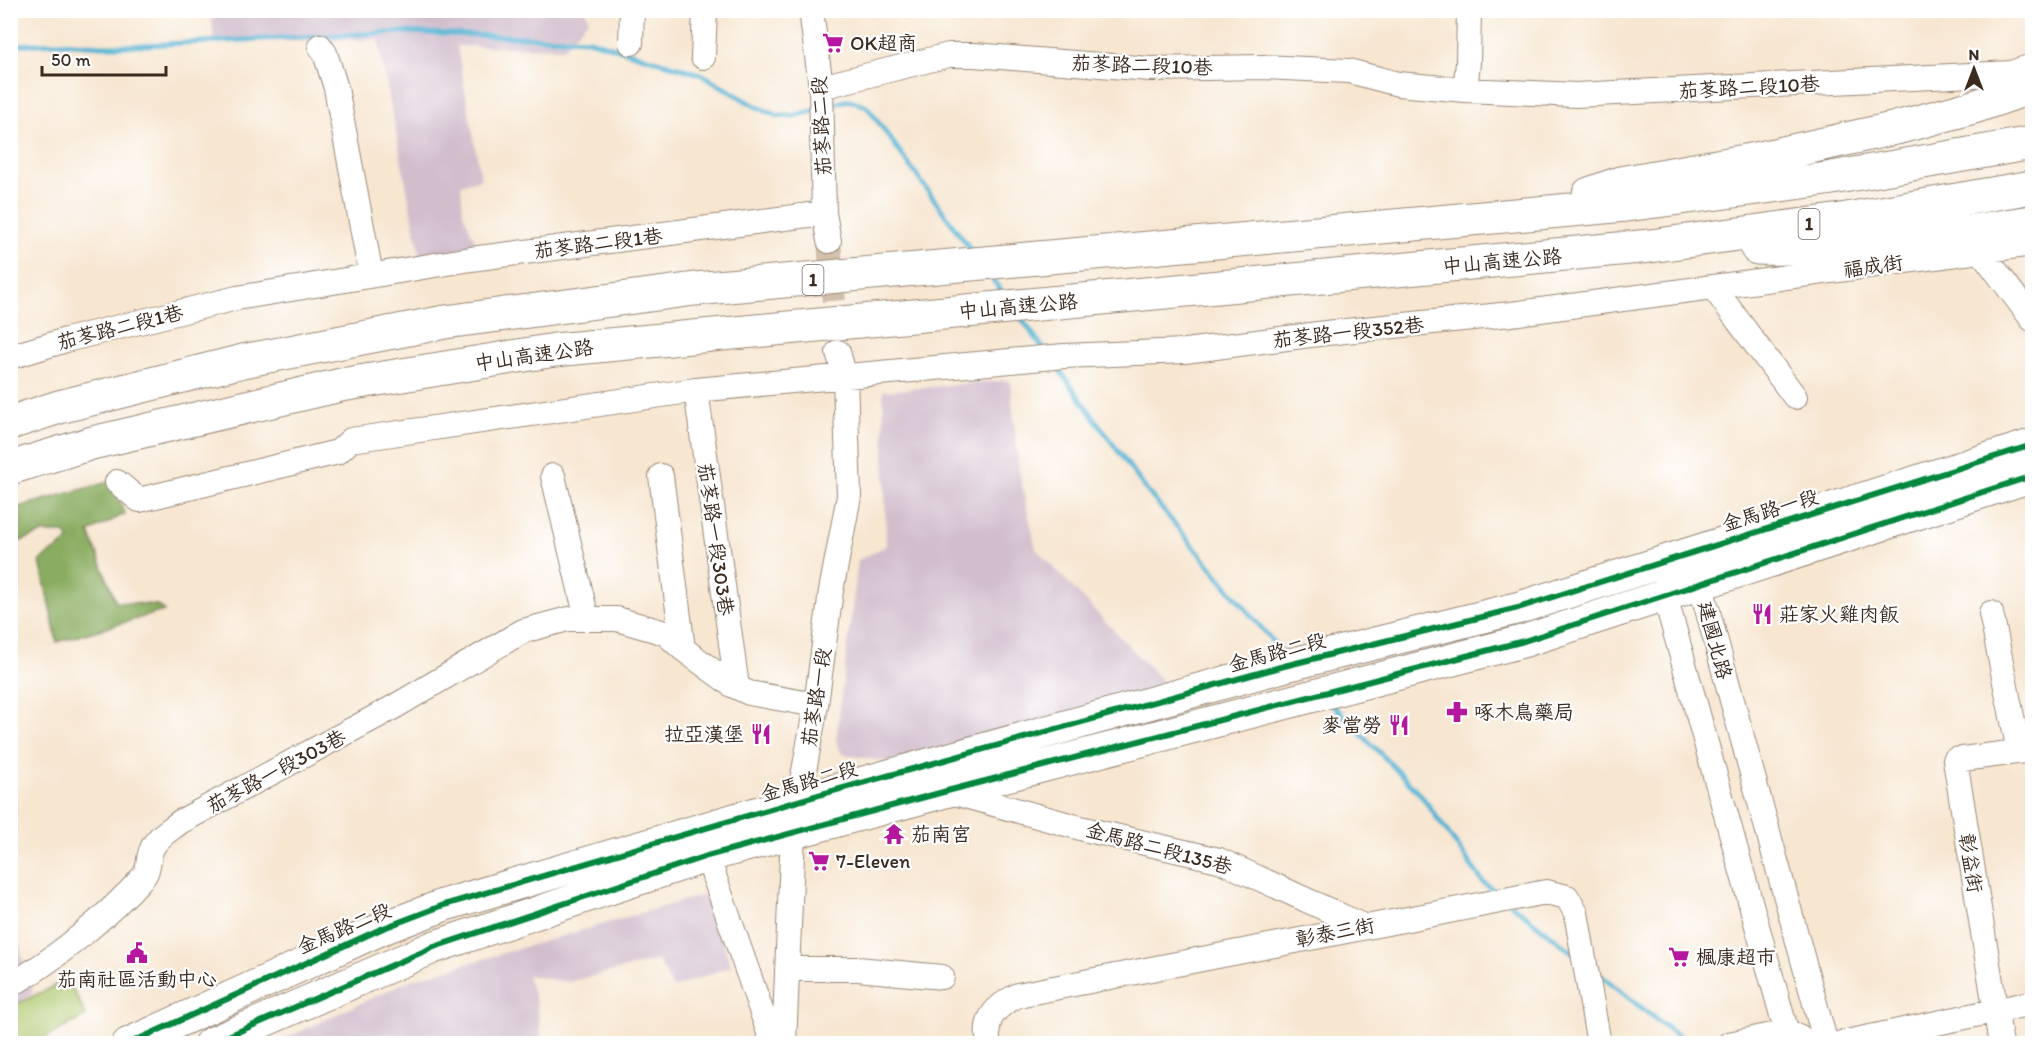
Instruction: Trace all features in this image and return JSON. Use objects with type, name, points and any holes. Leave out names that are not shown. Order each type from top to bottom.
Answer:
[{"type":"highway","points":[[1527,214],[1620,183],[1750,160],[1896,128],[1977,106],[2029,81]]},
{"type":"highway","name":"1","points":[[10,423],[59,407],[243,361],[445,322],[695,290],[1626,205],[1826,178],[2032,143]]},
{"type":"highway","name":"中山高速公路","points":[[10,468],[92,443],[341,385],[555,351],[1650,246],[1841,220],[2032,187]]},
{"type":"highway","points":[[1650,246],[1795,249],[1912,241],[2032,222]]},
{"type":"main road","name":"金馬路一段","points":[[1518,608],[2032,445]]},
{"type":"main road","points":[[210,1044],[374,971],[434,947],[707,856],[946,791],[1524,641],[2032,476]]},
{"type":"main road","name":"金馬路二段","points":[[128,1044],[370,934],[444,905],[798,801],[1292,664],[1518,608]]},
{"type":"street","points":[[631,42],[632,10]]},
{"type":"street","points":[[703,57],[705,10]]},
{"type":"street","name":"茄苳路二段","points":[[811,10],[821,101],[825,213],[829,241]]},
{"type":"street","points":[[1465,90],[1469,10]]},
{"type":"street","points":[[320,46],[325,53],[336,88],[371,275]]},
{"type":"street","name":"茄苳路二段10巷","points":[[821,101],[949,56],[974,55],[1150,69],[1262,67],[1349,71],[1398,84],[1465,90],[1588,94],[2011,73],[2029,81]]},
{"type":"street","name":"茄苳路二段1巷","points":[[10,357],[66,340],[237,298],[471,259],[825,213]]},
{"type":"street","name":"福成街","points":[[1713,287],[2032,244]]},
{"type":"street","points":[[1981,251],[2032,319]]},
{"type":"street","points":[[1713,287],[1796,398]]},
{"type":"street","name":"茄苳路一段352巷","points":[[117,482],[139,500],[339,452],[351,440],[696,390],[1064,356],[1185,351],[1326,333],[1511,314],[1713,287]]},
{"type":"street","name":"茄苳路一段","points":[[784,1044],[793,832],[816,705],[831,591],[849,496],[845,377],[838,352]]},
{"type":"street","name":"茄苳路一段303巷","points":[[696,390],[737,687]]},
{"type":"street","points":[[553,476],[587,619]]},
{"type":"street","points":[[661,476],[684,649]]},
{"type":"street","name":"建國北路","points":[[1669,560],[1700,584],[1826,1044]]},
{"type":"street","name":"建國北路","points":[[1669,560],[1665,596],[1788,1038]]},
{"type":"street","points":[[1991,613],[2026,750]]},
{"type":"street","name":"茄苳路一段303巷","points":[[10,985],[28,975],[115,906],[146,875],[152,849],[162,835],[180,822],[394,706],[523,631],[568,619],[617,619],[665,633],[737,687],[749,693],[816,705]]},
{"type":"street","name":"彰益街","points":[[2001,1044],[1955,760],[2026,750]]},
{"type":"street","name":"金馬路二段135巷","points":[[946,791],[1084,829],[1219,860],[1364,926]]},
{"type":"street","points":[[707,856],[773,1044]]},
{"type":"street","name":"彰泰三街","points":[[989,1044],[988,1020],[1001,1004],[1018,995],[1545,892],[1567,897],[1576,913],[1599,1044]]},
{"type":"street","points":[[787,969],[858,969],[942,977]]},
{"type":"street","points":[[1837,1044],[2032,1003]]},
{"type":"street","points":[[1729,1044],[1788,1038],[1821,1044]]},
{"type":"shaded area","points":[[585,10],[589,19],[564,48],[457,46],[481,179],[461,185],[463,213],[477,245],[422,266],[378,40],[214,42],[211,11]]},
{"type":"shaded area","points":[[1010,380],[1019,471],[1036,549],[1166,685],[888,762],[842,754],[836,740],[858,560],[886,546],[883,391]]},
{"type":"shaded area","points":[[707,894],[731,966],[673,988],[658,960],[568,982],[527,975],[536,1002],[542,1043],[276,1043],[408,981]]},
{"type":"shaded area","points":[[10,916],[33,992],[11,1009],[10,1009]]},
{"type":"green space","points":[[112,481],[125,514],[89,532],[116,602],[158,605],[164,611],[57,642],[40,561],[69,540],[65,533],[42,533],[11,545],[11,509]]},
{"type":"green space","points":[[68,979],[86,1016],[35,1043],[17,1043],[11,1031],[11,1007]]},
{"type":"waterway","points":[[10,45],[61,43],[125,46],[402,32],[589,40],[703,75],[755,106],[778,116],[794,116],[816,110]]},
{"type":"waterway","points":[[828,106],[848,101],[857,102],[868,108],[973,253]]},
{"type":"waterway","points":[[989,275],[1005,296]]},
{"type":"waterway","points":[[1021,318],[1046,352]]},
{"type":"waterway","points":[[1055,364],[1147,491],[1285,656]]},
{"type":"waterway","points":[[1331,703],[1421,795],[1483,882],[1498,894]]},
{"type":"waterway","points":[[1512,905],[1576,955]]},
{"type":"waterway","points":[[1595,971],[1671,1031],[1692,1044]]},
{"type":"tunnel","points":[[829,241],[838,352]]},
{"type":"cycle path","points":[[128,1044],[381,929],[444,905],[822,794],[1284,666],[1518,608],[2032,445]]},
{"type":"cycle path","points":[[210,1044],[434,947],[707,856],[1524,641],[2032,476]]},
{"type":"place","name":"OK超商","points":[[833,43]]},
{"type":"place","name":"莊家火雞肉飯","points":[[1762,614]]},
{"type":"place","name":"啄木鳥藥局","points":[[1457,712]]},
{"type":"place","name":"麥當勞","points":[[1399,725]]},
{"type":"place","name":"拉亞漢堡","points":[[761,734]]},
{"type":"place","name":"茄南宮","points":[[894,834]]},
{"type":"place","name":"7-Eleven","points":[[819,861]]},
{"type":"place","name":"茄南社區活動中心","points":[[137,953]]},
{"type":"place","name":"楓康超市","points":[[1679,957]]}]
